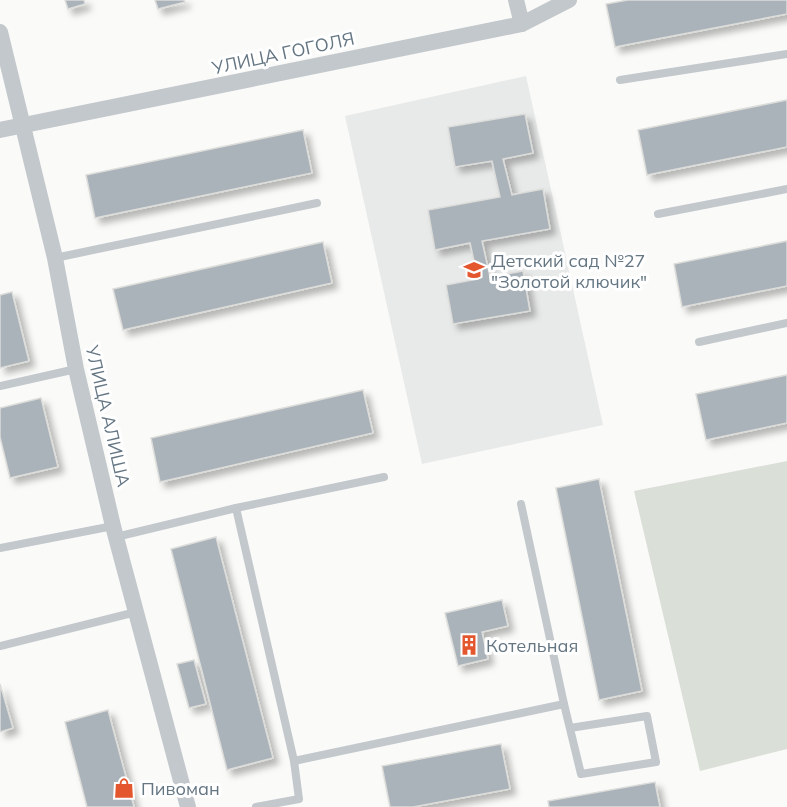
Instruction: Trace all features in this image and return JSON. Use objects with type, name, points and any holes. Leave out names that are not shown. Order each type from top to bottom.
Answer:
[{"type":"street","points":[[516,0],[522,24]]},
{"type":"street","name":"УЛИЦА ГОГОЛЯ","points":[[0,130],[522,24],[569,0]]},
{"type":"street","name":"УЛИЦА АЛИША","points":[[0,32],[55,258],[76,369],[114,531],[188,807]]},
{"type":"lane","points":[[620,80],[787,54]]},
{"type":"lane","points":[[658,214],[787,189]]},
{"type":"lane","points":[[55,258],[317,202]]},
{"type":"lane","points":[[699,342],[787,323]]},
{"type":"lane","points":[[0,386],[76,369]]},
{"type":"lane","points":[[0,548],[114,531],[384,477]]},
{"type":"lane","points":[[521,504],[564,704],[581,774],[656,762],[647,716],[570,728]]},
{"type":"lane","points":[[236,508],[294,761],[299,799],[256,807]]},
{"type":"lane","points":[[0,646],[136,612]]},
{"type":"lane","points":[[294,761],[564,704]]},
{"type":"shaded area","name":"Детский сад №27 \"Золотой ключик\"","points":[[526,76],[603,425],[422,464],[345,116]]},
{"type":"shaded area","points":[[787,461],[787,749],[700,771],[634,491]]},
{"type":"building","points":[[65,0],[84,0],[85,4],[68,9]]},
{"type":"building","points":[[155,0],[184,0],[185,2],[158,9]]},
{"type":"building","points":[[628,0],[787,0],[787,14],[615,47],[606,4]]},
{"type":"building","points":[[787,100],[787,147],[647,175],[638,130]]},
{"type":"building","points":[[525,114],[533,153],[503,159],[512,195],[543,189],[550,229],[482,241],[490,277],[523,271],[530,311],[453,324],[446,285],[478,279],[470,243],[435,250],[428,210],[500,197],[492,161],[455,167],[448,127]]},
{"type":"building","points":[[303,130],[312,173],[95,218],[86,175]]},
{"type":"building","points":[[787,241],[787,286],[682,307],[674,264]]},
{"type":"building","points":[[323,242],[332,283],[123,330],[113,289]]},
{"type":"building","points":[[12,292],[29,361],[0,368],[0,295]]},
{"type":"building","points":[[787,375],[787,423],[706,440],[696,394]]},
{"type":"building","points":[[363,390],[373,433],[160,482],[151,438]]},
{"type":"building","points":[[41,398],[58,467],[10,478],[0,437],[0,408]]},
{"type":"building","points":[[599,479],[642,691],[599,700],[556,488]]},
{"type":"building","points":[[216,537],[273,758],[227,770],[171,549]]},
{"type":"building","name":"Котельная","points":[[502,600],[508,626],[482,632],[488,659],[458,666],[445,613]]},
{"type":"building","points":[[194,660],[206,704],[189,708],[177,664]]},
{"type":"building","points":[[0,684],[13,728],[0,732]]},
{"type":"building","points":[[108,710],[134,807],[87,807],[65,722]]},
{"type":"building","points":[[501,744],[510,789],[413,807],[390,807],[382,766]]},
{"type":"building","points":[[655,782],[660,807],[549,807],[548,801]]},
{"type":"place","name":"Детский сад №27 \"Золотой ключик\"","points":[[474,270]]},
{"type":"place","name":"Котельная","points":[[469,645]]},
{"type":"place","name":"Пивоман","points":[[124,788]]}]
